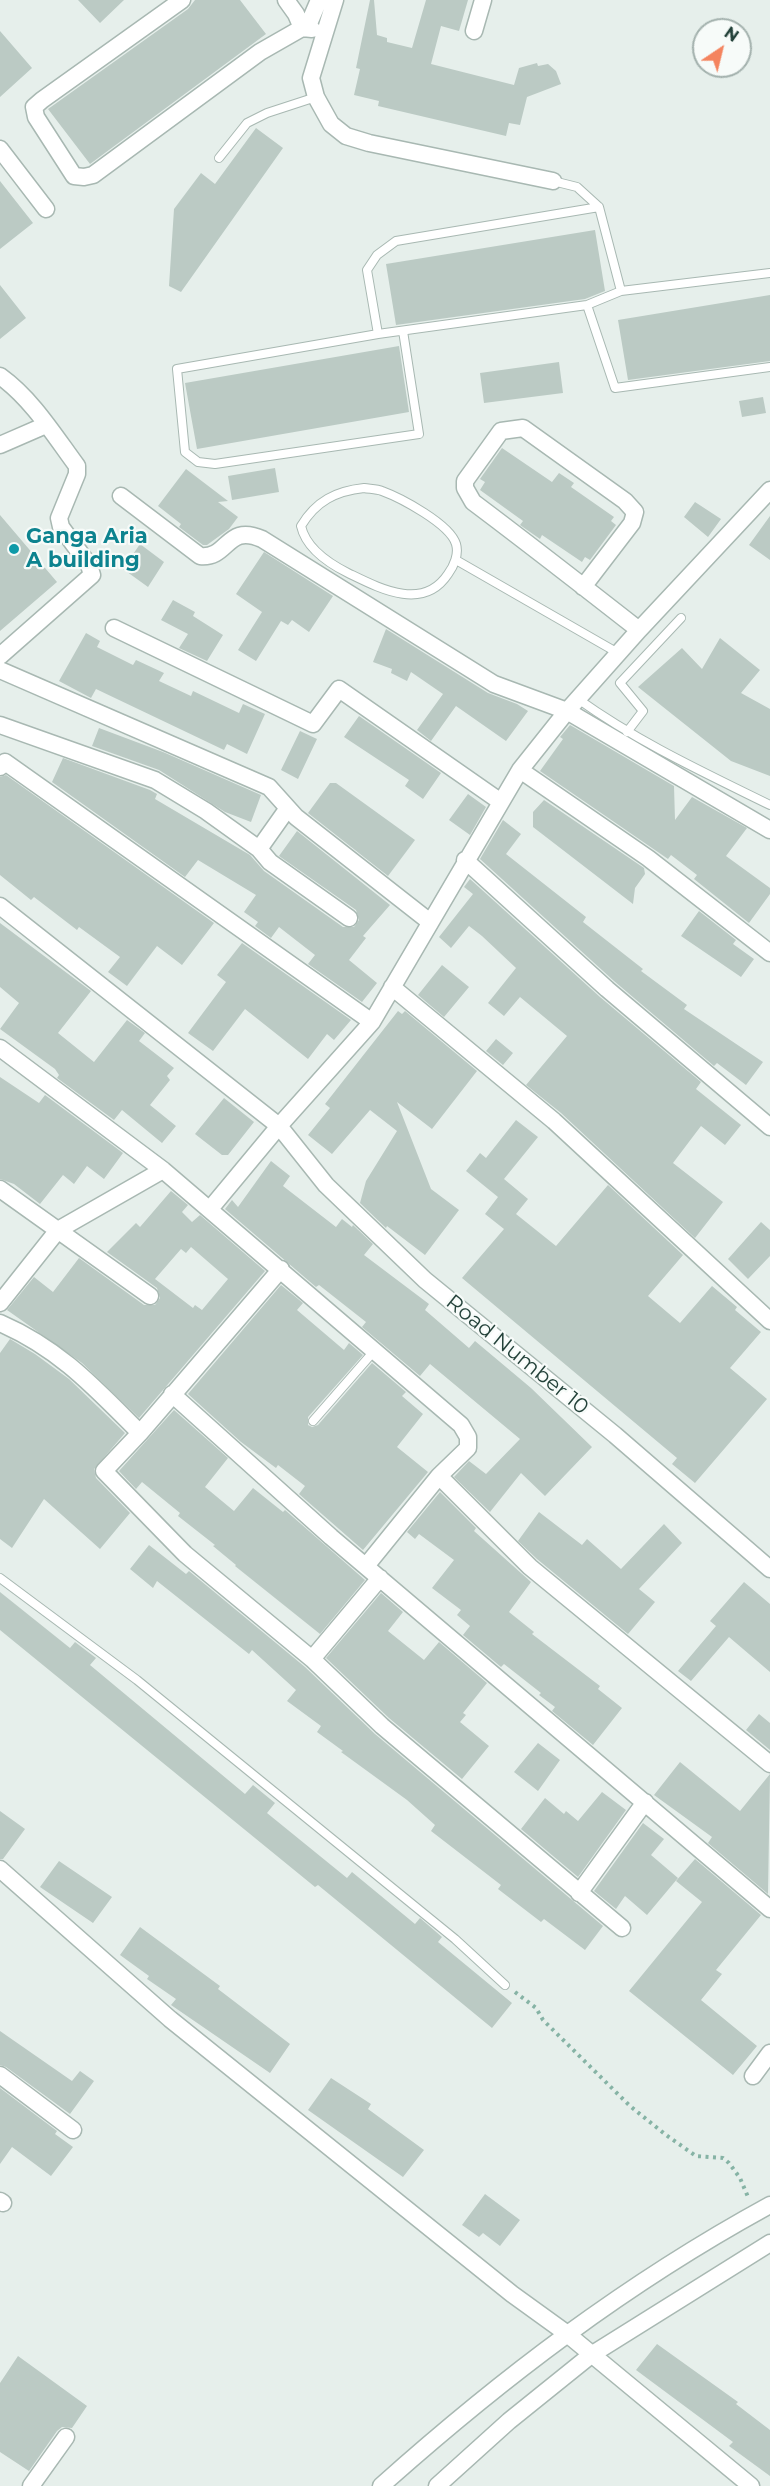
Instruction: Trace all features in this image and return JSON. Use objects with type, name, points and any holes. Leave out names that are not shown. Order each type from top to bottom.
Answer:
[{"type":"street","points":[[182,0],[34,107],[36,117],[74,176],[93,176],[260,52],[305,28],[319,0]]},
{"type":"street","points":[[286,0],[305,28],[325,32]]},
{"type":"street","points":[[335,0],[311,78],[316,97],[331,124],[346,136],[369,143],[553,181]]},
{"type":"street","points":[[474,31],[483,0]]},
{"type":"street","points":[[0,149],[46,209]]},
{"type":"street","points":[[0,376],[18,392],[46,425],[77,468],[59,518],[61,527],[89,565],[92,575],[0,656]]},
{"type":"street","points":[[0,445],[46,425]]},
{"type":"street","points":[[583,587],[632,523],[635,512],[625,501],[523,428],[501,431],[465,481],[468,497],[583,587],[639,630]]},
{"type":"street","points":[[121,496],[200,556],[207,557],[215,553],[237,535],[249,533],[262,539],[494,684],[572,705],[770,830]]},
{"type":"street","points":[[210,1209],[279,1126],[372,1022],[465,860],[520,770],[572,705],[618,653],[767,499]]},
{"type":"street","points":[[114,627],[313,724],[339,689],[501,802]]},
{"type":"street","points":[[0,670],[269,787],[296,817],[430,922]]},
{"type":"street","points":[[0,725],[155,780],[206,811],[259,849],[270,862],[349,918]]},
{"type":"street","points":[[0,767],[4,762],[372,1022]]},
{"type":"street","points":[[520,770],[648,858],[770,953]]},
{"type":"street","points":[[259,849],[288,808]]},
{"type":"street","points":[[465,860],[607,989],[770,1127]]},
{"type":"street","name":"Road Number 10","points":[[0,906],[279,1126],[326,1185],[425,1280],[615,1435],[770,1569]]},
{"type":"street","points":[[392,987],[554,1121],[770,1321]]},
{"type":"street","points":[[0,1048],[163,1170],[461,1425],[468,1437],[468,1448],[439,1476],[366,1566]]},
{"type":"street","points":[[0,1303],[58,1230],[163,1170]]},
{"type":"street","points":[[0,1189],[150,1296]]},
{"type":"street","points":[[281,1269],[140,1433],[104,1471],[185,1554],[312,1659],[382,1726],[622,1928]]},
{"type":"street","points":[[0,1323],[26,1334],[58,1354],[140,1433]]},
{"type":"street","points":[[172,1394],[331,1537],[770,1910]]},
{"type":"street","points":[[439,1476],[530,1567],[770,1764]]},
{"type":"street","points":[[312,1659],[380,1578]]},
{"type":"street","points":[[579,1893],[645,1802]]},
{"type":"street","points":[[0,1869],[170,2019],[503,2286],[566,2333],[751,2486]]},
{"type":"street","points":[[753,2076],[770,2053]]},
{"type":"street","points":[[0,2075],[73,2130]]},
{"type":"street","points":[[381,2486],[452,2422],[566,2333],[671,2262],[764,2209]]},
{"type":"street","points":[[437,2486],[509,2421],[591,2355],[770,2243]]},
{"type":"street","points":[[31,2486],[66,2438]]},
{"type":"lane","points":[[219,158],[247,123],[267,113],[316,97]]},
{"type":"lane","points":[[553,181],[577,187],[599,207],[621,291]]},
{"type":"lane","points":[[378,334],[367,270],[378,255],[396,241],[599,207]]},
{"type":"lane","points":[[403,331],[419,434],[214,464],[198,462],[185,452],[177,369],[378,334],[587,304],[621,291],[770,273]]},
{"type":"lane","points":[[587,304],[615,388],[770,367]]},
{"type":"lane","points":[[364,488],[381,490],[426,514],[442,526],[457,546],[456,560],[444,579],[424,593],[400,594],[379,588],[342,570],[314,550],[304,536],[301,526],[320,502],[344,490],[364,488]]},
{"type":"lane","points":[[456,560],[618,653]]},
{"type":"lane","points":[[627,732],[643,711],[620,684],[681,618]]},
{"type":"lane","points":[[572,705],[770,805]]},
{"type":"lane","points":[[313,1420],[375,1350]]},
{"type":"lane","points":[[0,1578],[146,1688],[455,1939],[505,1985]]},
{"type":"path","points":[[505,1985],[536,2008],[543,2020],[630,2106],[696,2156],[723,2158],[729,2163],[740,2178],[741,2185],[764,2209]]},
{"type":"building","points":[[78,0],[124,0],[100,23]]},
{"type":"building","points":[[195,0],[240,0],[266,34],[90,164],[48,109],[188,9]]},
{"type":"building","points":[[370,0],[374,0],[377,35],[387,38],[387,42],[412,48],[426,0],[468,0],[459,31],[441,26],[431,64],[514,85],[519,68],[537,63],[538,66],[548,64],[556,71],[561,84],[527,97],[520,125],[509,123],[506,136],[378,106],[379,101],[354,95],[360,69],[356,68]]},
{"type":"building","points":[[0,31],[32,68],[0,97]]},
{"type":"building","points":[[256,128],[283,148],[181,292],[169,286],[174,209],[201,173],[215,184]]},
{"type":"building","points":[[0,181],[33,223],[0,249]]},
{"type":"building","points":[[595,230],[605,291],[585,299],[396,325],[386,264]]},
{"type":"building","points":[[0,285],[26,318],[0,339]]},
{"type":"building","points":[[770,295],[770,361],[628,380],[618,320]]},
{"type":"building","points":[[399,346],[409,412],[197,449],[185,383]]},
{"type":"building","points":[[559,362],[563,393],[484,403],[480,373]]},
{"type":"building","points":[[763,397],[766,413],[742,417],[739,401]]},
{"type":"building","points":[[502,448],[552,482],[559,473],[574,483],[571,487],[614,517],[611,521],[616,525],[590,560],[585,557],[582,562],[542,535],[540,539],[520,525],[523,521],[480,490],[485,482],[480,479]]},
{"type":"building","points":[[275,468],[279,492],[232,500],[228,476]]},
{"type":"building","points":[[186,469],[228,501],[218,502],[238,517],[229,529],[207,545],[203,545],[179,527],[181,524],[158,506]]},
{"type":"building","points":[[695,502],[721,519],[708,537],[684,517]]},
{"type":"building","name":"Ganga Aria A building","points":[[0,515],[57,582],[0,631]]},
{"type":"building","points":[[770,516],[770,560],[749,545]]},
{"type":"building","points":[[140,544],[164,562],[148,587],[123,569]]},
{"type":"building","points":[[264,552],[333,596],[309,632],[292,620],[288,625],[281,621],[256,661],[238,650],[262,612],[236,594]]},
{"type":"building","points":[[173,600],[195,612],[193,616],[223,635],[207,661],[179,648],[188,634],[161,620]]},
{"type":"building","points":[[386,629],[488,693],[517,704],[528,711],[506,741],[456,706],[431,741],[417,730],[443,694],[411,672],[407,681],[391,673],[392,669],[373,662]]},
{"type":"building","points":[[86,633],[100,641],[97,647],[133,665],[136,660],[164,673],[159,681],[191,696],[193,691],[239,713],[243,704],[265,714],[247,754],[227,744],[224,750],[96,689],[91,698],[59,681]]},
{"type":"building","points":[[720,638],[760,670],[741,693],[770,709],[770,776],[731,761],[638,687],[682,648],[702,669]]},
{"type":"building","points":[[359,716],[441,773],[423,799],[405,786],[409,780],[344,737]]},
{"type":"building","points":[[570,725],[674,786],[675,820],[692,797],[747,828],[726,856],[770,888],[770,894],[749,923],[694,879],[697,875],[671,855],[668,859],[540,771],[563,739],[560,737]]},
{"type":"building","points":[[99,728],[163,752],[261,795],[251,822],[225,812],[159,770],[92,746]]},
{"type":"building","points":[[300,731],[317,739],[298,779],[281,770]]},
{"type":"building","points":[[63,758],[157,794],[155,799],[250,855],[264,871],[343,927],[354,927],[359,920],[356,910],[279,856],[297,831],[390,905],[363,936],[366,938],[349,960],[377,983],[362,1002],[308,964],[315,955],[279,927],[271,938],[255,926],[258,922],[244,912],[256,895],[198,860],[185,877],[52,782]]},
{"type":"building","points":[[6,775],[214,923],[182,965],[157,946],[127,986],[108,972],[120,957],[79,927],[77,930],[34,897],[31,900],[0,875],[0,777]]},
{"type":"building","points":[[330,783],[336,783],[415,840],[388,876],[308,813]]},
{"type":"building","points":[[468,794],[486,807],[470,835],[449,820]]},
{"type":"building","points":[[544,800],[644,868],[645,874],[635,888],[633,904],[533,827],[533,812]]},
{"type":"building","points":[[503,820],[521,834],[506,854],[586,917],[583,922],[643,969],[641,971],[687,1005],[684,1009],[763,1062],[746,1085],[717,1063],[714,1066],[614,981],[480,859]]},
{"type":"building","points":[[470,879],[600,997],[701,1082],[696,1089],[741,1125],[725,1145],[701,1126],[673,1163],[723,1202],[695,1238],[561,1113],[526,1085],[567,1036],[520,997],[504,1016],[488,1003],[516,968],[482,936],[469,926],[451,948],[439,937],[473,894],[464,887]]},
{"type":"building","points":[[699,911],[736,940],[733,944],[754,959],[741,977],[681,936]]},
{"type":"building","points":[[0,923],[91,991],[58,1033],[94,1062],[127,1020],[145,1033],[139,1041],[174,1068],[167,1076],[170,1080],[150,1105],[176,1126],[162,1143],[122,1110],[114,1120],[57,1078],[59,1075],[55,1069],[0,1029],[19,1003],[0,987]]},
{"type":"building","points":[[242,943],[351,1020],[334,1040],[327,1034],[308,1059],[245,1009],[213,1051],[188,1033],[226,982],[217,975]]},
{"type":"building","points":[[442,965],[469,987],[444,1017],[418,995]]},
{"type":"building","points":[[398,1011],[402,1014],[405,1011],[477,1071],[432,1129],[397,1102],[431,1189],[459,1210],[425,1255],[387,1226],[386,1228],[360,1203],[366,1181],[397,1131],[370,1110],[332,1154],[308,1135],[330,1108],[325,1104]]},
{"type":"building","points":[[496,1039],[513,1053],[503,1065],[486,1051]]},
{"type":"building","points":[[0,1077],[39,1103],[45,1095],[123,1153],[104,1179],[87,1166],[74,1184],[63,1175],[40,1204],[14,1184],[0,1179]]},
{"type":"building","points":[[224,1098],[254,1122],[228,1155],[222,1155],[195,1134]]},
{"type":"building","points":[[516,1120],[538,1137],[504,1179],[528,1199],[516,1214],[556,1246],[608,1185],[683,1255],[648,1296],[680,1323],[712,1286],[737,1307],[735,1310],[761,1332],[730,1368],[767,1399],[695,1483],[672,1464],[677,1458],[462,1278],[504,1229],[485,1214],[498,1197],[466,1171],[480,1153],[486,1158]]},
{"type":"building","points":[[271,1161],[290,1176],[283,1186],[336,1227],[342,1219],[352,1227],[353,1225],[373,1244],[364,1255],[429,1304],[425,1310],[469,1348],[475,1341],[531,1388],[592,1447],[545,1496],[521,1473],[490,1512],[454,1477],[469,1461],[486,1474],[520,1439],[430,1364],[420,1376],[362,1327],[366,1322],[319,1285],[316,1287],[225,1209],[232,1200],[238,1207]]},
{"type":"building","points":[[171,1191],[188,1205],[182,1212],[192,1222],[200,1215],[265,1271],[139,1418],[82,1363],[7,1310],[34,1277],[53,1292],[79,1258],[144,1305],[155,1305],[160,1298],[157,1288],[107,1252],[136,1223],[140,1227]],"holes":[[[191,1247],[228,1279],[202,1310],[195,1305],[193,1308],[155,1279],[181,1249],[186,1253]]]},
{"type":"building","points":[[761,1222],[770,1230],[770,1256],[748,1279],[728,1259]]},
{"type":"building","points":[[281,1285],[303,1303],[297,1310],[344,1350],[349,1343],[363,1355],[308,1417],[308,1425],[312,1427],[318,1425],[372,1363],[406,1392],[402,1396],[423,1414],[397,1447],[428,1472],[363,1550],[299,1494],[305,1486],[278,1465],[276,1468],[241,1442],[188,1394]]},
{"type":"building","points":[[10,1339],[69,1379],[125,1433],[94,1469],[96,1478],[130,1513],[100,1549],[44,1499],[12,1548],[0,1539],[0,1353]]},
{"type":"building","points":[[174,1410],[228,1458],[205,1487],[234,1511],[253,1488],[283,1512],[285,1510],[365,1580],[320,1634],[235,1566],[213,1546],[215,1545],[178,1516],[180,1513],[142,1482],[136,1489],[119,1471]]},
{"type":"building","points":[[440,1492],[476,1528],[474,1531],[531,1582],[509,1612],[534,1632],[532,1634],[600,1686],[598,1689],[622,1708],[593,1745],[552,1711],[555,1707],[539,1695],[541,1693],[504,1664],[501,1667],[463,1635],[470,1626],[457,1615],[461,1610],[432,1588],[454,1560],[419,1534],[415,1539],[407,1532]]},
{"type":"building","points":[[539,1512],[582,1545],[587,1539],[621,1569],[664,1524],[682,1543],[639,1589],[655,1602],[628,1634],[518,1541]]},
{"type":"building","points":[[149,1545],[186,1574],[189,1571],[305,1667],[375,1734],[603,1926],[585,1950],[544,1919],[541,1922],[498,1889],[501,1885],[431,1831],[435,1825],[407,1800],[317,1732],[321,1726],[287,1701],[296,1690],[252,1650],[249,1654],[157,1581],[153,1588],[130,1569]]},
{"type":"building","points":[[744,1582],[770,1604],[770,1672],[729,1637],[691,1681],[678,1671],[716,1626],[710,1621]]},
{"type":"building","points":[[0,1592],[70,1648],[75,1642],[96,1658],[90,1665],[245,1794],[253,1785],[275,1803],[267,1813],[347,1878],[352,1872],[415,1924],[420,1918],[442,1937],[438,1942],[512,2003],[492,2028],[0,1630]]},
{"type":"building","points":[[381,1593],[403,1612],[388,1631],[424,1660],[439,1642],[487,1683],[463,1713],[466,1715],[460,1722],[489,1746],[462,1779],[389,1718],[326,1658]]},
{"type":"building","points":[[759,1714],[770,1723],[770,1750],[746,1730]]},
{"type":"building","points":[[538,1743],[560,1760],[538,1791],[514,1772]]},
{"type":"building","points":[[680,1762],[740,1811],[770,1774],[768,1894],[708,1843],[712,1837],[654,1795]]},
{"type":"building","points":[[602,1792],[626,1810],[578,1877],[521,1829],[545,1798],[564,1814],[566,1811],[578,1821]]},
{"type":"building","points":[[0,1811],[25,1829],[3,1859],[0,1859]]},
{"type":"building","points":[[643,1823],[664,1839],[651,1855],[678,1878],[647,1915],[625,1896],[616,1909],[594,1891]]},
{"type":"building","points":[[695,1859],[761,1915],[716,1970],[722,1974],[701,2000],[757,2046],[733,2075],[629,1991],[702,1902],[676,1881]]},
{"type":"building","points":[[59,1861],[112,1897],[93,1923],[40,1887]]},
{"type":"building","points":[[140,1927],[220,1986],[218,1989],[290,2044],[270,2073],[171,2005],[176,1999],[147,1979],[149,1976],[120,1955]]},
{"type":"building","points":[[0,2031],[72,2081],[80,2071],[94,2081],[70,2114],[6,2067],[0,2065]]},
{"type":"building","points":[[331,2078],[371,2104],[368,2109],[424,2150],[403,2177],[308,2110]]},
{"type":"building","points":[[0,2088],[57,2131],[55,2134],[73,2147],[51,2176],[12,2147],[0,2164]]},
{"type":"building","points":[[485,2194],[520,2220],[500,2246],[483,2233],[479,2237],[462,2225]]},
{"type":"building","points":[[657,2344],[738,2402],[736,2404],[770,2430],[770,2476],[729,2446],[733,2442],[636,2370]]},
{"type":"building","points":[[18,2356],[87,2406],[72,2428],[62,2427],[57,2431],[29,2471],[0,2452],[0,2383]]},
{"type":"place","name":"Ganga Aria A building","points":[[14,549]]}]
